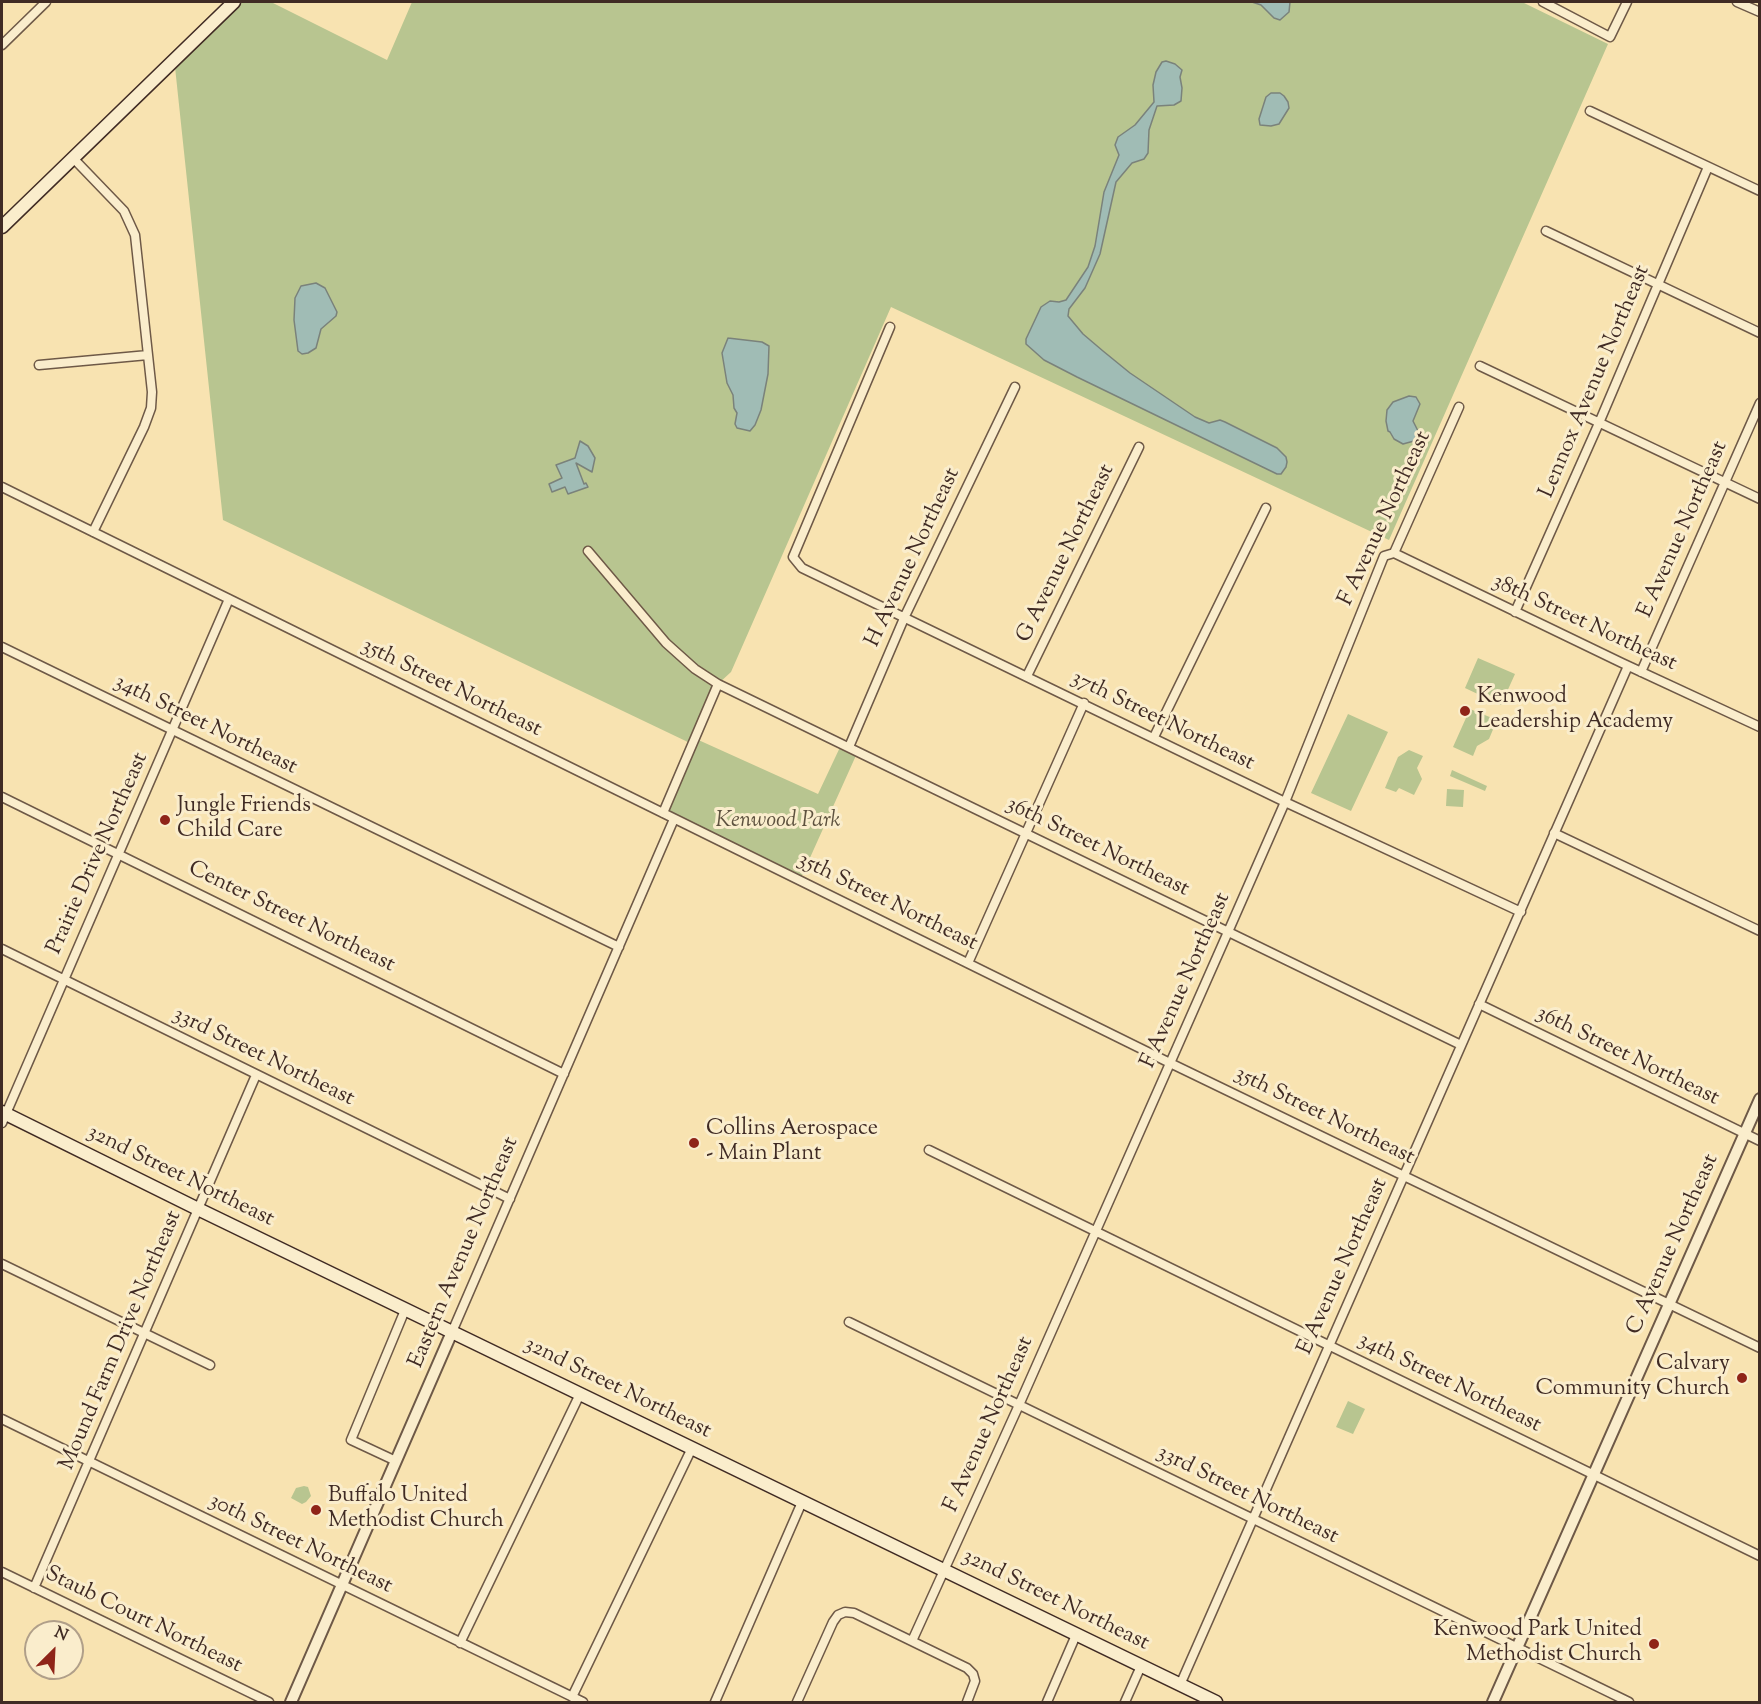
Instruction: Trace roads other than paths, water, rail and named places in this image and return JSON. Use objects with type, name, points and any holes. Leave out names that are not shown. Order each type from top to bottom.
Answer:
[{"type":"main road","points":[[2,227],[234,2]]},
{"type":"main road","name":"32nd Street Northeast","points":[[3,1116],[1216,1702]]},
{"type":"street","points":[[2,44],[46,2]]},
{"type":"street","points":[[1543,2],[1610,37],[1627,2]]},
{"type":"street","points":[[1737,2],[1760,12]]},
{"type":"street","points":[[1590,111],[1760,191]]},
{"type":"street","points":[[73,158],[123,211],[135,235],[152,392],[151,408],[144,427],[93,532]]},
{"type":"street","name":"Lennox Avenue Northeast","points":[[1515,612],[1599,423],[1708,167]]},
{"type":"street","points":[[1546,231],[1760,333]]},
{"type":"street","name":"37th Street Northeast","points":[[890,327],[793,557],[802,568],[1285,802],[1521,912]]},
{"type":"street","points":[[39,365],[148,355]]},
{"type":"street","points":[[1480,366],[1760,500]]},
{"type":"street","name":"H Avenue Northeast","points":[[849,747],[905,616],[1016,387]]},
{"type":"street","name":"E Avenue Northeast","points":[[1641,672],[1760,403]]},
{"type":"street","name":"F Avenue Northeast","points":[[912,1641],[1096,1232],[1285,802],[1384,556],[1394,553],[1459,407]]},
{"type":"street","name":"G Avenue Northeast","points":[[1027,676],[1139,447]]},
{"type":"street","name":"35th Street Northeast","points":[[2,487],[1170,1063],[1760,1348]]},
{"type":"street","points":[[1154,737],[1266,508]]},
{"type":"street","name":"36th Street Northeast","points":[[588,551],[666,643],[695,669],[718,684],[1461,1046]]},
{"type":"street","name":"38th Street Northeast","points":[[1394,553],[1760,727]]},
{"type":"street","name":"Prairie Drive Northeast","points":[[3,1116],[229,599]]},
{"type":"street","name":"34th Street Northeast","points":[[2,647],[619,947]]},
{"type":"street","name":"E Avenue Northeast","points":[[1180,1685],[1628,666]]},
{"type":"street","points":[[663,813],[718,684]]},
{"type":"street","points":[[968,963],[1084,703]]},
{"type":"street","name":"Center Street Northeast","points":[[2,797],[564,1074]]},
{"type":"street","name":"Eastern Avenue Northeast","points":[[291,1702],[674,819]]},
{"type":"street","points":[[1554,833],[1760,931]]},
{"type":"street","name":"33rd Street Northeast","points":[[2,950],[510,1199]]},
{"type":"street","name":"36th Street Northeast","points":[[1479,1004],[1760,1141]]},
{"type":"street","name":"Mound Farm Drive Northeast","points":[[34,1588],[256,1075]]},
{"type":"street","name":"C Avenue Northeast","points":[[1494,1702],[1760,1099]]},
{"type":"street","name":"34th Street Northeast","points":[[929,1150],[1760,1556]]},
{"type":"street","points":[[2,1264],[210,1365]]},
{"type":"street","points":[[396,1461],[351,1440],[405,1310]]},
{"type":"street","name":"33rd Street Northeast","points":[[849,1322],[1629,1702]]},
{"type":"street","points":[[460,1643],[580,1394]]},
{"type":"street","name":"30th Street Northeast","points":[[2,1419],[583,1702]]},
{"type":"street","points":[[572,1697],[692,1448]]},
{"type":"street","points":[[715,1702],[802,1502]]},
{"type":"street","name":"Staub Court Northeast","points":[[2,1572],[269,1702]]},
{"type":"street","points":[[797,1702],[832,1622],[845,1612],[854,1613],[967,1668],[973,1674],[974,1688],[968,1702]]},
{"type":"street","points":[[1047,1702],[1076,1635]]},
{"type":"street","points":[[1125,1702],[1141,1666]]},
{"type":"water","points":[[1252,2],[1290,2],[1289,12],[1280,20],[1274,18],[1261,5]]},
{"type":"water","points":[[1166,61],[1182,70],[1181,101],[1174,105],[1157,106],[1149,130],[1148,153],[1144,159],[1132,163],[1116,182],[1100,254],[1085,288],[1069,309],[1068,316],[1083,334],[1130,373],[1195,417],[1209,423],[1220,420],[1277,448],[1286,457],[1287,462],[1281,474],[1077,377],[1044,360],[1026,344],[1026,339],[1041,307],[1050,301],[1066,300],[1088,267],[1095,246],[1104,192],[1119,155],[1115,145],[1118,137],[1135,125],[1154,102],[1153,85],[1156,72],[1162,62]]},
{"type":"water","points":[[1271,93],[1280,93],[1284,96],[1289,108],[1279,124],[1260,125],[1259,119],[1266,97]]},
{"type":"water","points":[[316,283],[325,288],[337,312],[336,316],[321,329],[316,348],[302,354],[298,351],[294,320],[295,298],[301,286]]},
{"type":"water","points":[[728,338],[762,342],[769,346],[768,374],[761,410],[750,431],[737,428],[735,424],[737,413],[734,408],[733,395],[727,383],[722,353]]},
{"type":"water","points":[[1409,396],[1416,397],[1420,404],[1413,421],[1418,431],[1414,441],[1403,444],[1394,439],[1388,431],[1387,410],[1393,402]]},
{"type":"water","points":[[580,441],[588,446],[595,458],[592,472],[576,463],[584,484],[586,483],[588,487],[568,494],[565,487],[552,492],[549,484],[562,478],[556,465],[575,458]]},
{"type":"place","name":"Kenwood Leadership Academy","points":[[1465,711]]},
{"type":"place","name":"Jungle Friends Child Care","points":[[165,820]]},
{"type":"place","name":"Collins Aerospace - Main Plant","points":[[694,1143]]},
{"type":"place","name":"Calvary Community Church","points":[[1742,1378]]},
{"type":"place","name":"Buffalo United Methodist Church","points":[[316,1510]]},
{"type":"place","name":"Kenwood Park United Methodist Church","points":[[1654,1644]]},
{"type":"park label","name":"Kenwood Park","points":[[778,822]]}]
